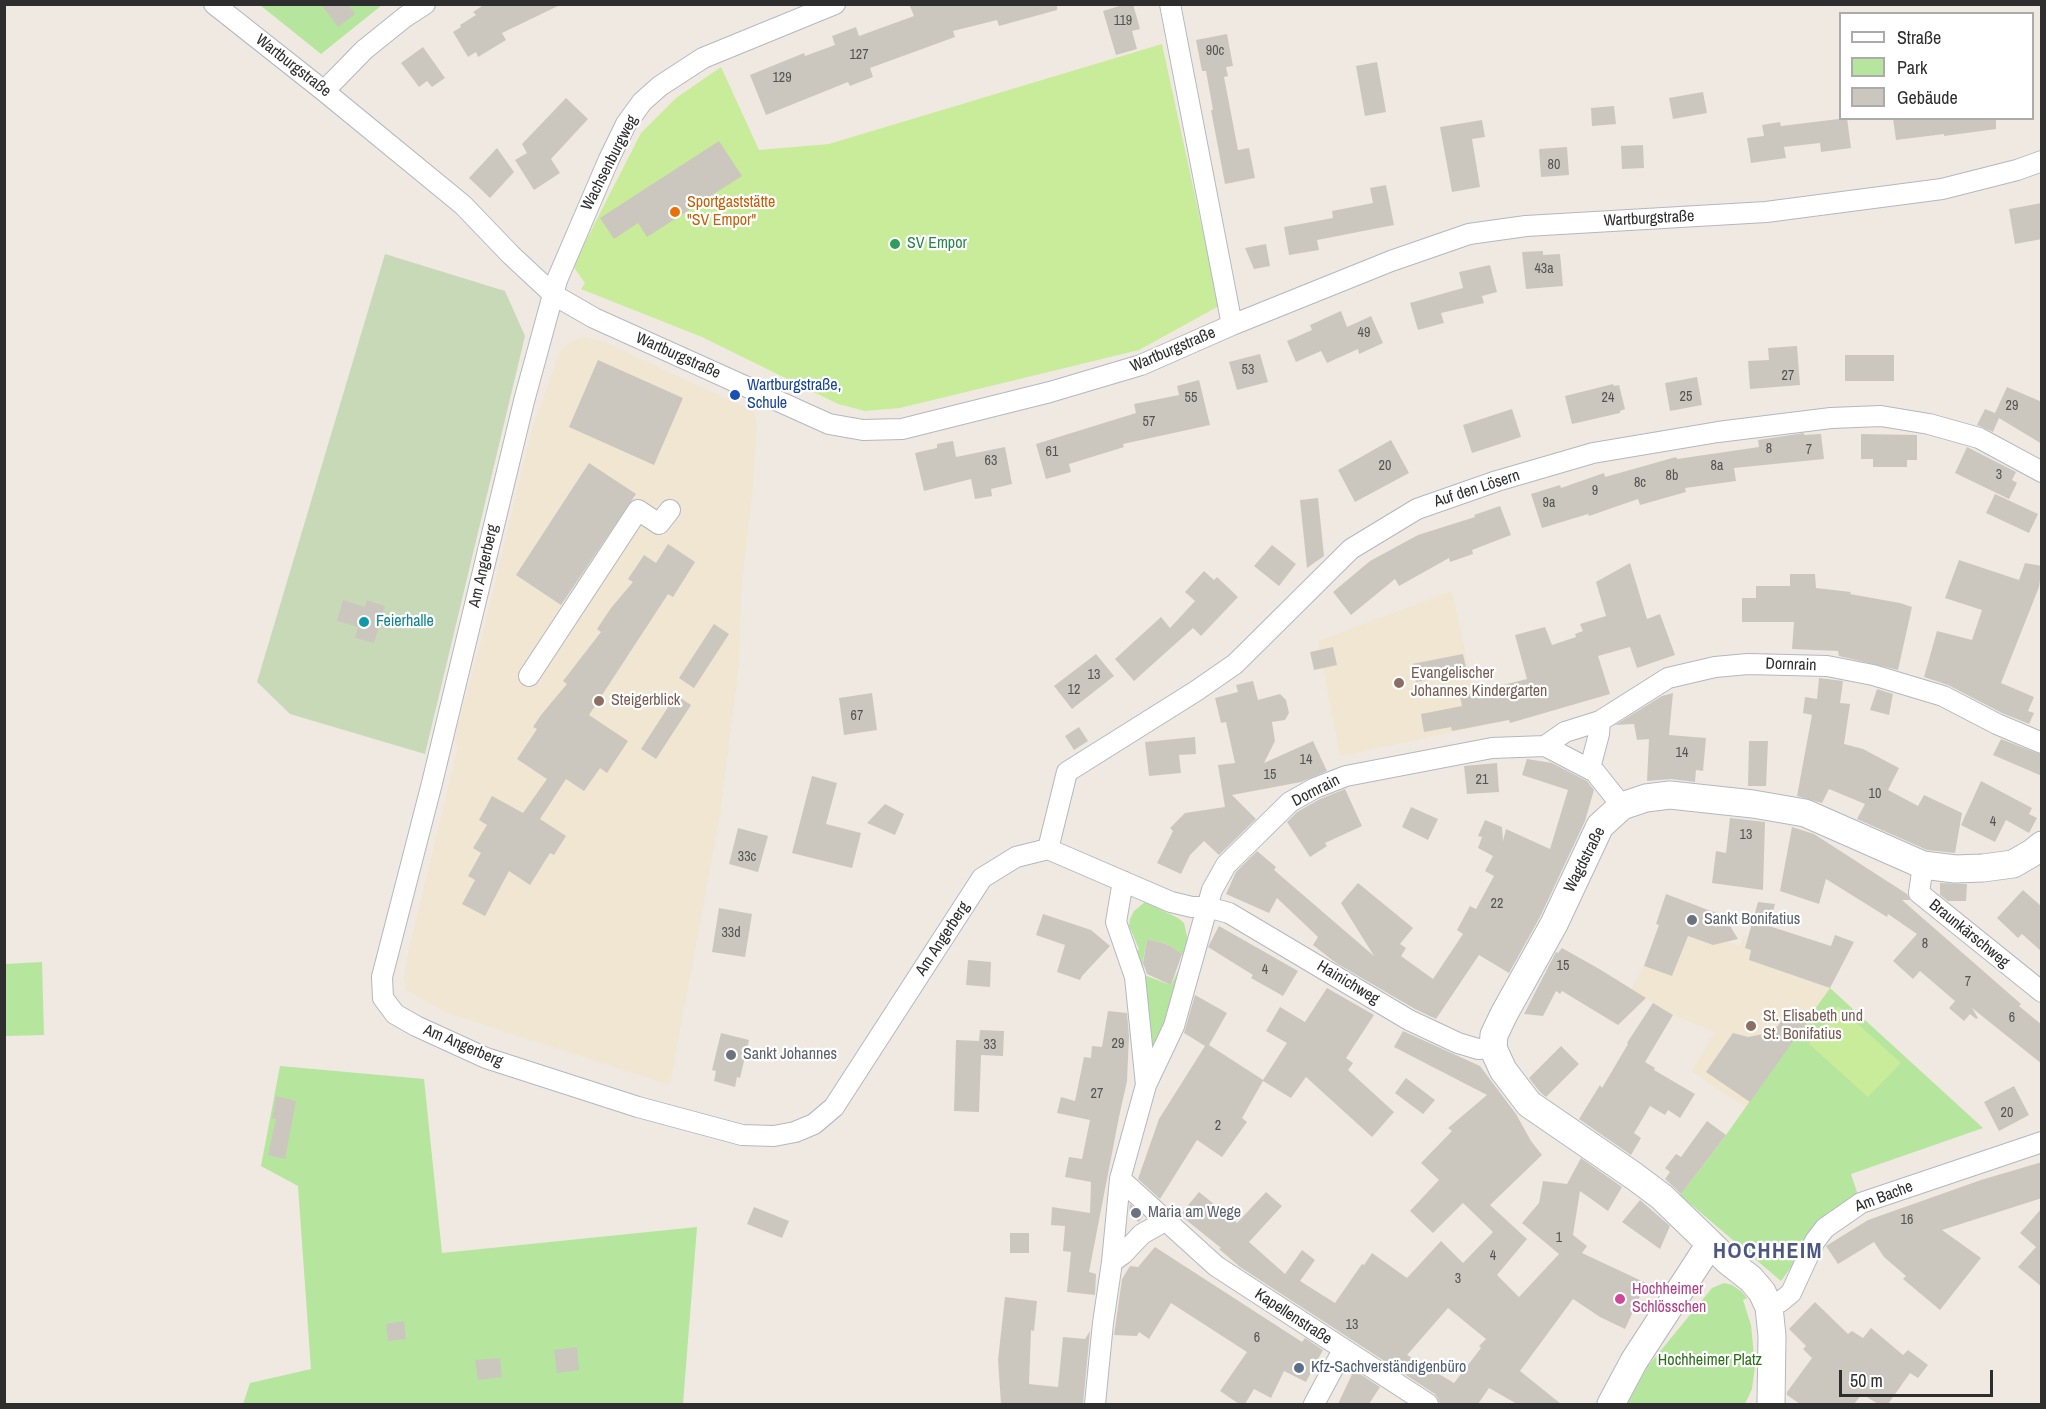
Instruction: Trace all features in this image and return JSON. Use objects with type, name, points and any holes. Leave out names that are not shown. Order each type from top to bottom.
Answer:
[{"type":"street","name":"Wartburgstraße","points":[[214,4],[463,205],[554,295],[594,318],[829,424],[863,430],[902,429],[1050,392],[1141,365],[1232,325],[1391,261],[1469,234],[1526,226],[1766,212],[1813,206],[1942,189],[2017,170],[2042,160]]},
{"type":"street","points":[[324,91],[364,50],[425,4]]},
{"type":"street","name":"Wachsenburgweg","points":[[554,295],[556,280],[604,169],[626,124],[642,102],[703,58],[835,4]]},
{"type":"street","name":"Wartburgstraße","points":[[1170,4],[1232,325]]},
{"type":"street","name":"Am Angerberg","points":[[554,295],[524,401],[432,783],[382,977],[383,998],[395,1014],[486,1058],[638,1107],[741,1136],[774,1136],[795,1132],[814,1124],[834,1107],[982,878],[1016,857],[1048,849]]},
{"type":"street","name":"Auf den Lösern","points":[[1048,849],[1067,772],[1235,664],[1351,549],[1417,509],[1497,481],[1593,453],[1718,432],[1831,418],[1881,417],[1929,424],[1979,438],[2042,472]]},
{"type":"street","points":[[529,676],[638,510],[659,524],[670,510]]},
{"type":"street","name":"Dornrain","points":[[1207,907],[1212,890],[1226,866],[1290,802],[1315,788],[1346,776],[1492,748],[1545,746],[1564,732],[1600,721],[1668,678],[1715,667],[1769,663],[1827,666],[1873,675],[1942,696],[1996,724],[2042,743]]},
{"type":"street","points":[[1590,768],[1600,721]]},
{"type":"street","points":[[1545,746],[1564,758],[1590,768],[1622,806]]},
{"type":"street","name":"Wagdstraße","points":[[1493,1048],[1494,1035],[1504,1014],[1554,924],[1600,826],[1622,806],[1646,798],[1670,795],[1753,804],[1805,813],[1923,865],[1955,869],[2013,864],[2042,845]]},
{"type":"street","points":[[1048,849],[1171,903],[1207,907],[1174,1026],[1146,1085],[1120,1179],[1095,1404]]},
{"type":"street","name":"Braunkärschweg","points":[[1923,865],[1920,893],[2042,992]]},
{"type":"street","points":[[1123,881],[1116,922],[1136,977],[1146,1085]]},
{"type":"street","name":"Hainichweg","points":[[1207,907],[1229,913],[1409,1020],[1458,1043],[1478,1049],[1493,1048]]},
{"type":"street","points":[[1493,1048],[1503,1071],[1529,1104],[1662,1197],[1710,1244],[1751,1279],[1762,1292],[1769,1307],[1772,1336],[1772,1404]]},
{"type":"street","name":"Am Bache","points":[[1769,1307],[1791,1293],[1815,1241],[1824,1228],[1861,1203],[2042,1142]]},
{"type":"street","name":"Kapellenstraße","points":[[1120,1179],[1216,1266],[1423,1401]]},
{"type":"street","points":[[1112,1262],[1124,1254],[1142,1234],[1165,1221]]},
{"type":"street","points":[[1611,1404],[1634,1361],[1710,1244]]},
{"type":"street","points":[[1314,1404],[1343,1350]]},
{"type":"shaded area","name":"Steigerblick","points":[[585,337],[604,342],[753,411],[757,422],[753,486],[741,591],[739,663],[720,815],[670,1085],[445,1012],[406,990],[404,979],[408,953],[458,747],[454,739],[480,645],[532,429],[560,352],[571,341]]},
{"type":"shaded area","name":"Evangelischer Johannes Kindergarten","points":[[1452,591],[1481,726],[1340,756],[1318,641]]},
{"type":"shaded area","name":"St. Elisabeth und St. Bonifatius","points":[[1683,935],[1712,945],[1727,942],[1740,946],[1743,936],[1753,939],[1749,960],[1830,988],[1746,1108],[1692,1071],[1715,1032],[1673,1015],[1631,989],[1644,966],[1672,976],[1679,957]]},
{"type":"green space","points":[[260,5],[382,5],[321,54]]},
{"type":"green space","name":"SV Empor","points":[[1162,44],[1219,306],[1139,350],[900,408],[865,411],[838,404],[702,337],[581,289],[585,283],[573,266],[641,133],[676,98],[721,67],[759,150],[829,144]]},
{"type":"green space","points":[[385,254],[505,291],[525,336],[425,754],[290,714],[257,682]]},
{"type":"green space","points":[[1145,902],[1178,918],[1184,923],[1187,936],[1184,956],[1169,945],[1147,939],[1143,961],[1144,975],[1171,985],[1180,967],[1183,969],[1153,1059],[1145,986],[1135,952],[1139,949],[1129,926],[1134,911]]},
{"type":"green space","points":[[42,962],[44,1035],[5,1036],[5,964]]},
{"type":"green space","points":[[1830,988],[1983,1128],[1851,1174],[1858,1195],[1800,1255],[1781,1281],[1680,1195],[1726,1135]]},
{"type":"green space","points":[[1838,1006],[1901,1063],[1868,1097],[1809,1044]]},
{"type":"green space","points":[[280,1066],[424,1079],[442,1253],[697,1227],[683,1404],[243,1404],[250,1383],[311,1369],[298,1186],[261,1166]]},
{"type":"green space","name":"Hochheimer Platz","points":[[1724,1283],[1732,1285],[1747,1298],[1743,1300],[1751,1325],[1755,1366],[1752,1389],[1745,1404],[1627,1404],[1648,1366],[1712,1288]]},
{"type":"building","points":[[321,4],[348,4],[355,14],[338,27]]},
{"type":"building","points":[[485,4],[562,4],[502,33],[506,40],[478,57],[476,52],[468,57],[453,32],[476,15],[473,12]]},
{"type":"building","points":[[909,4],[1057,4],[1057,10],[999,26],[997,20],[953,31],[955,37],[870,68],[873,77],[850,86],[848,82],[766,115],[750,75],[804,53],[805,56],[835,45],[832,36],[856,27],[859,36],[914,16]]},
{"type":"building","points":[[1133,4],[1140,29],[1132,31],[1137,49],[1116,55],[1103,11]]},
{"type":"building","points":[[1227,34],[1233,66],[1226,67],[1228,76],[1224,77],[1238,150],[1249,148],[1255,178],[1225,184],[1206,71],[1202,71],[1196,40]]},
{"type":"building","points":[[423,47],[445,78],[432,87],[427,81],[419,87],[401,63]]},
{"type":"building","points":[[1377,62],[1386,112],[1365,116],[1356,66]]},
{"type":"building","points":[[1703,92],[1707,113],[1673,119],[1669,98]]},
{"type":"building","points":[[566,98],[588,119],[551,159],[560,173],[534,190],[515,160],[527,153],[522,144]]},
{"type":"building","points":[[1614,106],[1616,124],[1592,126],[1591,108]]},
{"type":"building","points":[[1482,120],[1485,137],[1472,139],[1480,187],[1452,192],[1440,127]]},
{"type":"building","points":[[1847,120],[1851,148],[1821,152],[1820,143],[1784,147],[1786,158],[1751,163],[1747,138],[1764,136],[1762,125],[1780,122],[1781,126]]},
{"type":"building","points":[[1893,120],[1996,120],[1996,129],[1896,140]]},
{"type":"building","points":[[719,141],[742,176],[647,237],[638,223],[614,239],[600,218]]},
{"type":"building","points":[[1643,145],[1644,168],[1622,169],[1621,146]]},
{"type":"building","points":[[1567,147],[1569,175],[1541,177],[1539,149]]},
{"type":"building","points":[[497,148],[514,172],[490,198],[469,178]]},
{"type":"building","points":[[1386,185],[1394,225],[1317,240],[1319,250],[1289,255],[1284,227],[1333,218],[1332,211],[1373,203],[1370,188]]},
{"type":"building","points":[[2042,203],[2042,239],[2015,244],[2009,209]]},
{"type":"building","points":[[1266,244],[1270,266],[1254,269],[1245,248]]},
{"type":"building","points":[[1543,251],[1543,255],[1560,254],[1563,286],[1526,289],[1522,252]]},
{"type":"building","points":[[1490,265],[1497,292],[1482,296],[1484,303],[1441,313],[1444,323],[1418,330],[1410,303],[1463,288],[1459,272]]},
{"type":"building","points":[[1341,311],[1347,327],[1371,316],[1383,343],[1359,354],[1358,349],[1327,363],[1321,351],[1296,362],[1287,341],[1312,330],[1310,325]]},
{"type":"building","points":[[1797,346],[1800,385],[1750,389],[1748,361],[1769,360],[1768,348]]},
{"type":"building","points":[[1260,354],[1268,382],[1237,390],[1229,362]]},
{"type":"building","points":[[1845,355],[1894,355],[1894,381],[1845,381]]},
{"type":"building","points":[[598,360],[683,398],[654,465],[569,427]]},
{"type":"building","points":[[1697,377],[1702,405],[1670,411],[1665,383]]},
{"type":"building","points":[[1199,380],[1210,425],[1123,444],[1124,447],[1069,464],[1071,472],[1046,479],[1036,444],[1136,413],[1134,404],[1179,395],[1177,386]]},
{"type":"building","points":[[1613,384],[1614,386],[1619,385],[1625,409],[1620,413],[1572,424],[1565,396]]},
{"type":"building","points":[[2007,387],[2042,402],[2042,444],[1999,418],[1993,432],[1977,425],[1985,409],[1995,413]]},
{"type":"building","points":[[1512,409],[1521,437],[1472,453],[1463,425]]},
{"type":"building","points":[[1804,433],[1804,435],[1821,434],[1824,459],[1734,468],[1736,481],[1685,488],[1686,492],[1640,505],[1638,499],[1589,516],[1588,514],[1542,528],[1531,494],[1560,485],[1561,488],[1604,473],[1605,477],[1676,457],[1677,459],[1759,447],[1758,440]]},
{"type":"building","points":[[1861,434],[1917,435],[1917,460],[1907,460],[1907,467],[1873,467],[1873,459],[1861,459]]},
{"type":"building","points":[[1391,440],[1409,473],[1355,502],[1338,470]]},
{"type":"building","points":[[953,441],[956,457],[1005,447],[1012,484],[991,489],[992,496],[975,499],[971,479],[924,491],[915,453],[937,448],[937,444]]},
{"type":"building","points":[[1967,447],[2016,472],[2012,480],[2017,483],[2009,499],[1955,473]]},
{"type":"building","points":[[589,463],[636,494],[561,605],[516,575]]},
{"type":"building","points":[[1995,494],[2038,514],[2029,533],[1986,513]]},
{"type":"building","points":[[1318,498],[1324,556],[1307,568],[1300,500]]},
{"type":"building","points":[[1500,506],[1511,535],[1472,550],[1473,554],[1450,562],[1449,558],[1399,586],[1395,579],[1351,615],[1333,592],[1370,561],[1418,535],[1475,517],[1474,515]]},
{"type":"building","points":[[668,544],[695,562],[673,597],[668,594],[589,715],[628,741],[607,773],[600,768],[584,791],[566,779],[540,819],[566,836],[554,855],[550,853],[530,885],[509,871],[485,916],[462,904],[475,880],[468,876],[481,853],[473,848],[487,825],[479,820],[492,796],[523,813],[547,779],[517,759],[537,729],[533,727],[567,684],[563,681],[601,632],[597,629],[633,582],[628,579],[644,555],[656,563]]},
{"type":"building","points":[[1272,545],[1296,564],[1279,586],[1254,566]]},
{"type":"building","points":[[1959,560],[2019,580],[2025,563],[2042,566],[2039,587],[2001,683],[2034,697],[2028,711],[2034,713],[2029,724],[2002,713],[1948,685],[1924,677],[1937,631],[1972,640],[1982,610],[1945,598]]},
{"type":"building","points":[[1630,563],[1647,619],[1660,614],[1675,655],[1637,668],[1630,647],[1598,656],[1610,694],[1510,723],[1509,720],[1452,731],[1451,727],[1424,732],[1421,714],[1462,706],[1460,696],[1527,679],[1515,635],[1545,627],[1552,645],[1576,637],[1575,634],[1583,631],[1580,624],[1606,616],[1596,582]]},
{"type":"building","points":[[1204,571],[1214,580],[1217,577],[1238,597],[1201,636],[1193,628],[1134,681],[1115,659],[1161,617],[1170,628],[1195,601],[1185,592]]},
{"type":"building","points":[[1790,574],[1815,574],[1816,588],[1851,592],[1850,594],[1912,607],[1898,670],[1839,656],[1838,651],[1792,649],[1794,622],[1742,622],[1742,598],[1756,598],[1756,586],[1790,586]]},
{"type":"building","name":"Feierhalle","points":[[343,600],[365,607],[367,600],[385,606],[374,643],[355,638],[358,627],[337,621]]},
{"type":"building","points":[[714,624],[729,634],[694,688],[679,678]]},
{"type":"building","points":[[1333,647],[1337,665],[1314,670],[1310,652]]},
{"type":"building","points":[[1096,654],[1114,676],[1072,709],[1054,686]]},
{"type":"building","points":[[1463,654],[1467,672],[1416,682],[1412,664]]},
{"type":"building","points":[[1819,678],[1843,681],[1840,703],[1850,704],[1844,744],[1863,749],[1899,768],[1888,790],[1918,806],[1924,795],[1962,813],[1955,853],[1927,850],[1857,819],[1865,804],[1829,789],[1822,803],[1797,796],[1812,715],[1803,713],[1805,697],[1817,699]]},
{"type":"building","points":[[1253,681],[1258,700],[1280,694],[1286,700],[1289,713],[1285,720],[1272,722],[1275,741],[1264,763],[1313,741],[1327,771],[1301,782],[1232,795],[1256,819],[1219,855],[1204,841],[1190,855],[1181,874],[1157,863],[1173,831],[1170,828],[1185,813],[1225,807],[1218,765],[1235,763],[1226,722],[1221,723],[1215,698],[1238,692],[1236,685]]},
{"type":"building","points":[[1877,689],[1893,694],[1889,715],[1870,710]]},
{"type":"building","points":[[872,693],[877,730],[844,735],[839,698]]},
{"type":"building","points":[[1673,693],[1669,735],[1706,738],[1703,771],[1696,770],[1695,782],[1671,779],[1647,781],[1649,739],[1637,740],[1634,724],[1615,725],[1662,696]]},
{"type":"building","points":[[676,695],[691,705],[656,759],[641,749]]},
{"type":"building","points":[[1079,727],[1088,741],[1074,750],[1065,736]]},
{"type":"building","points":[[1195,737],[1196,754],[1179,755],[1181,773],[1149,776],[1145,742]]},
{"type":"building","points":[[2001,739],[2042,755],[2042,776],[1993,755]]},
{"type":"building","points":[[1749,741],[1768,741],[1766,786],[1748,786]]},
{"type":"building","points":[[1527,759],[1552,763],[1587,781],[1594,790],[1585,821],[1540,917],[1509,973],[1479,955],[1436,1019],[1336,963],[1313,945],[1318,937],[1277,898],[1269,913],[1226,894],[1236,872],[1257,851],[1276,867],[1274,870],[1374,956],[1341,903],[1358,883],[1413,928],[1400,944],[1406,948],[1401,956],[1433,979],[1463,934],[1457,930],[1470,906],[1476,909],[1494,876],[1485,871],[1493,856],[1478,848],[1482,837],[1478,836],[1485,820],[1502,827],[1503,841],[1506,829],[1550,849],[1568,790],[1522,775]]},
{"type":"building","points":[[1497,763],[1499,792],[1467,794],[1464,766]]},
{"type":"building","points":[[812,776],[837,783],[826,824],[861,833],[852,868],[792,853]]},
{"type":"building","points":[[1981,781],[2032,808],[2029,814],[2037,818],[2029,833],[2006,820],[1995,842],[1961,825]]},
{"type":"building","points":[[1345,789],[1362,826],[1325,843],[1327,846],[1310,857],[1287,822],[1297,812]]},
{"type":"building","points":[[885,804],[904,814],[895,835],[867,823]]},
{"type":"building","points":[[1411,807],[1438,819],[1428,840],[1402,827]]},
{"type":"building","points":[[1730,818],[1765,822],[1763,890],[1712,883],[1716,851],[1726,853]]},
{"type":"building","points":[[1792,827],[1814,834],[1907,894],[1910,900],[1902,900],[2042,1025],[2042,1064],[1972,1008],[1978,1018],[1970,1014],[1964,1021],[1949,1008],[1955,1001],[1920,971],[1913,979],[1893,961],[1917,934],[1888,914],[1887,917],[1826,879],[1819,904],[1780,891]]},
{"type":"building","points":[[738,828],[768,836],[758,872],[729,864]]},
{"type":"building","points":[[1940,883],[1967,884],[1966,901],[1948,901],[1940,895]]},
{"type":"building","points":[[2023,890],[2042,907],[2042,952],[2022,934],[2018,938],[1997,918]]},
{"type":"building","name":"Sankt Bonifatius","points":[[1666,894],[1724,916],[1738,939],[1713,945],[1688,936],[1672,976],[1644,966],[1659,925],[1656,924]]},
{"type":"building","points":[[1758,902],[1775,904],[1769,926],[1831,946],[1835,935],[1854,942],[1830,988],[1749,960],[1751,950],[1745,948]]},
{"type":"building","points":[[719,908],[752,914],[745,957],[712,952]]},
{"type":"building","points":[[1043,914],[1091,930],[1110,946],[1080,980],[1057,972],[1065,945],[1036,935]]},
{"type":"building","points":[[1219,926],[1298,971],[1283,996],[1251,978],[1253,975],[1208,947]]},
{"type":"building","points":[[1147,939],[1169,945],[1182,954],[1171,985],[1147,974],[1143,963]]},
{"type":"building","points":[[1562,948],[1646,998],[1618,1025],[1562,991],[1560,994],[1556,991],[1543,1016],[1524,1014],[1556,952],[1558,953]]},
{"type":"building","points":[[968,960],[991,962],[990,987],[966,985]]},
{"type":"building","points":[[1327,988],[1374,1015],[1346,1058],[1353,1063],[1348,1070],[1394,1112],[1372,1137],[1306,1077],[1291,1098],[1263,1081],[1242,1118],[1247,1122],[1222,1157],[1197,1140],[1160,1199],[1138,1179],[1159,1119],[1205,1046],[1184,1033],[1195,995],[1227,1013],[1209,1045],[1263,1080],[1287,1043],[1266,1031],[1280,1007],[1305,1022]]},
{"type":"building","points":[[1653,1003],[1673,1015],[1645,1062],[1655,1068],[1654,1070],[1695,1094],[1680,1118],[1668,1110],[1665,1115],[1650,1106],[1634,1133],[1641,1138],[1631,1155],[1579,1119],[1600,1085],[1602,1088]]},
{"type":"building","points":[[1791,1007],[1808,1020],[1750,1102],[1706,1072],[1733,1033],[1748,1037],[1763,1034],[1777,1027]]},
{"type":"building","points":[[1108,1011],[1127,1013],[1129,1036],[1127,1081],[1089,1272],[1096,1274],[1095,1295],[1067,1292],[1071,1252],[1063,1251],[1065,1226],[1051,1225],[1052,1207],[1090,1213],[1091,1182],[1065,1177],[1069,1157],[1082,1159],[1090,1120],[1057,1113],[1061,1097],[1075,1101],[1084,1057],[1091,1058],[1092,1046],[1102,1047]]},
{"type":"building","points":[[980,1030],[1004,1031],[1003,1056],[981,1055],[979,1112],[954,1111],[956,1040],[979,1041]]},
{"type":"building","points":[[1403,1031],[1480,1066],[1516,1114],[1542,1155],[1490,1205],[1527,1239],[1497,1275],[1519,1297],[1559,1254],[1522,1223],[1539,1203],[1543,1181],[1567,1184],[1581,1158],[1622,1187],[1608,1211],[1580,1191],[1573,1235],[1587,1246],[1582,1253],[1646,1283],[1625,1329],[1600,1317],[1573,1299],[1520,1371],[1561,1404],[1517,1404],[1489,1388],[1478,1404],[1440,1404],[1435,1394],[1240,1267],[1219,1249],[1221,1248],[1180,1215],[1199,1192],[1237,1223],[1266,1192],[1282,1206],[1249,1242],[1285,1274],[1302,1250],[1315,1260],[1300,1281],[1335,1303],[1372,1253],[1407,1278],[1441,1241],[1463,1263],[1493,1232],[1463,1203],[1433,1233],[1410,1211],[1439,1180],[1421,1163],[1452,1131],[1448,1128],[1487,1095],[1394,1047]],"holes":[[[1448,1308],[1486,1339],[1454,1383],[1407,1355]]]},
{"type":"building","name":"Sankt Johannes","points":[[721,1033],[749,1040],[740,1078],[737,1077],[735,1087],[714,1081],[716,1071],[712,1070]]},
{"type":"building","points":[[1561,1046],[1579,1064],[1546,1097],[1529,1078]]},
{"type":"building","points":[[1406,1078],[1435,1100],[1423,1114],[1395,1093]]},
{"type":"building","points":[[2014,1086],[2029,1115],[1999,1131],[1984,1102]]},
{"type":"building","points":[[276,1096],[296,1101],[285,1159],[268,1155],[276,1119],[272,1118]]},
{"type":"building","points":[[1707,1121],[1726,1135],[1681,1194],[1665,1179],[1670,1172],[1665,1168],[1676,1154],[1681,1157]]},
{"type":"building","points":[[2042,1162],[2042,1198],[1942,1230],[1981,1258],[1940,1310],[1903,1279],[1906,1276],[1884,1257],[1874,1242],[1838,1264],[1826,1246],[1868,1220],[1981,1180]]},
{"type":"building","points":[[1640,1200],[1670,1226],[1660,1249],[1622,1222]]},
{"type":"building","points":[[1130,1204],[1143,1216],[1139,1222],[1129,1215]]},
{"type":"building","points":[[754,1207],[789,1221],[782,1238],[747,1224]]},
{"type":"building","points":[[2042,1208],[2042,1287],[2018,1267],[2036,1247],[2020,1233]]},
{"type":"building","points":[[1010,1233],[1029,1233],[1029,1253],[1010,1253]]},
{"type":"building","points":[[1155,1247],[1302,1342],[1305,1338],[1323,1350],[1306,1382],[1284,1371],[1271,1398],[1254,1389],[1245,1404],[1239,1404],[1220,1391],[1247,1352],[1171,1303],[1149,1339],[1139,1332],[1137,1336],[1114,1335],[1122,1279],[1130,1266],[1138,1267]]},
{"type":"building","points":[[1005,1297],[1037,1301],[1034,1331],[1031,1330],[1029,1384],[1058,1387],[1063,1337],[1085,1339],[1090,1331],[1083,1404],[1001,1404],[998,1360]]},
{"type":"building","points":[[1815,1302],[1848,1334],[1852,1331],[1863,1338],[1871,1328],[1903,1355],[1908,1350],[1928,1365],[1918,1378],[1910,1373],[1888,1404],[1878,1404],[1862,1394],[1854,1404],[1800,1404],[1787,1395],[1787,1392],[1812,1358],[1803,1349],[1806,1346],[1789,1329]]},
{"type":"building","points":[[404,1321],[406,1339],[388,1341],[386,1324]]},
{"type":"building","points":[[577,1347],[579,1370],[557,1373],[554,1350]]},
{"type":"building","points":[[500,1358],[502,1377],[478,1380],[475,1360]]},
{"type":"building","points":[[1354,1370],[1380,1387],[1369,1404],[1338,1404]]},
{"type":"place","name":"Sportgaststätte \"SV Empor\"","points":[[675,212]]},
{"type":"place","name":"SV Empor","points":[[895,244]]},
{"type":"place","name":"Wartburgstraße, Schule","points":[[735,395]]},
{"type":"place","name":"Feierhalle","points":[[364,622]]},
{"type":"place","name":"Evangelischer Johannes Kindergarten","points":[[1399,683]]},
{"type":"place","name":"Steigerblick","points":[[599,701]]},
{"type":"place","name":"Sankt Bonifatius","points":[[1692,920]]},
{"type":"place","name":"St. Elisabeth und St. Bonifatius","points":[[1751,1026]]},
{"type":"place","name":"Sankt Johannes","points":[[731,1055]]},
{"type":"place","name":"Maria am Wege","points":[[1136,1213]]},
{"type":"place","name":"Hochheimer Schlösschen","points":[[1620,1299]]},
{"type":"place","name":"Kfz-Sachverständigenbüro","points":[[1299,1368]]},
{"type":"district","name":"HOCHHEIM","points":[[1768,1252]]}]
